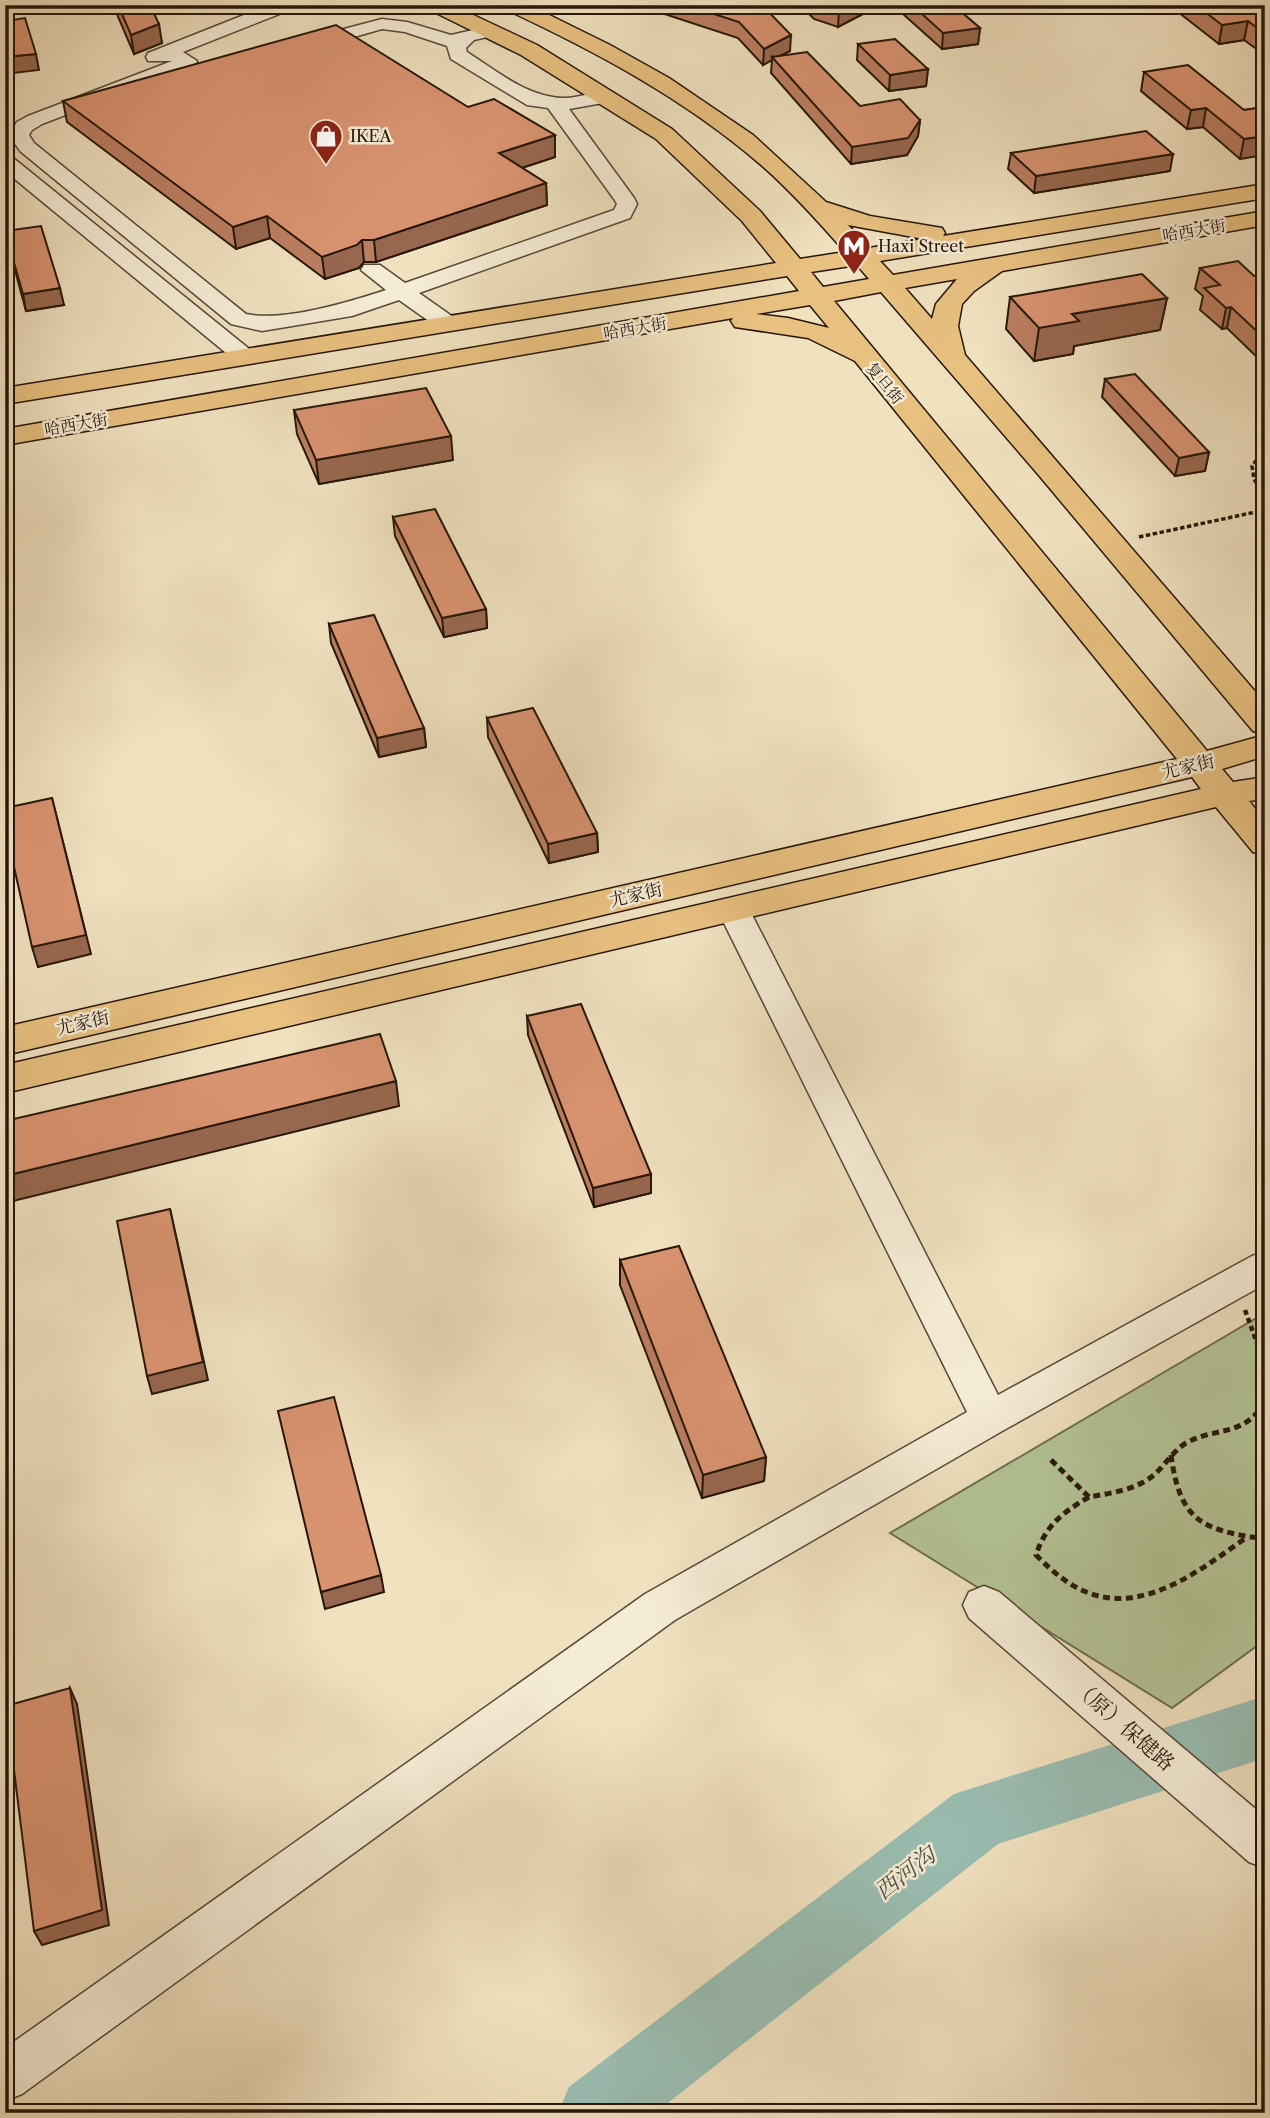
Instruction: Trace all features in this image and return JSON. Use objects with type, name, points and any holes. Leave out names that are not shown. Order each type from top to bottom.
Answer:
[{"type":"main road","name":"复旦街","points":[[435,5],[529,50],[664,134],[751,216],[1265,844]]},
{"type":"main road","points":[[512,5],[617,58],[700,107],[781,170],[863,256],[952,357],[1265,724]]},
{"type":"main road","name":"哈西大街","points":[[5,396],[1265,191]]},
{"type":"main road","points":[[813,204],[866,223],[905,230],[933,233],[1020,231]]},
{"type":"main road","points":[[653,290],[709,271],[743,250],[755,233],[751,216]]},
{"type":"main road","name":"哈西大街","points":[[5,437],[1265,218]]},
{"type":"main road","points":[[952,357],[943,333],[944,314],[950,298],[968,281],[1000,264]]},
{"type":"main road","points":[[668,323],[744,321],[803,329],[832,338],[867,361]]},
{"type":"main road","name":"尤家街","points":[[5,1041],[1202,764],[1265,745]]},
{"type":"main road","name":"尤家街","points":[[5,1079],[1225,794],[1265,788]]},
{"type":"street","points":[[8,114],[286,5]]},
{"type":"street","points":[[290,50],[382,24],[407,27],[437,39],[466,39]]},
{"type":"street","points":[[490,31],[459,43],[456,51],[465,61],[534,101],[556,105],[607,97]]},
{"type":"street","points":[[167,52],[195,63],[35,120],[24,126],[19,135],[27,147],[239,319],[262,324],[352,309],[612,218],[627,209],[624,198],[609,176],[556,105]]},
{"type":"street","points":[[5,161],[245,357]]},
{"type":"street","points":[[372,270],[448,324]]},
{"type":"street","points":[[733,909],[990,1418]]},
{"type":"street","points":[[5,2077],[660,1607],[990,1418],[1250,1274]]},
{"type":"street","name":"（原）保健路","points":[[984,1605],[1265,1846]]},
{"type":"path","points":[[1265,449],[1252,466],[1254,479],[1265,498]]},
{"type":"path","points":[[1111,543],[1265,510]]},
{"type":"path","points":[[1250,1274],[1265,1365]]},
{"type":"path","points":[[1247,1537],[1205,1567],[1161,1591],[1121,1599],[1092,1595],[1057,1574],[1036,1555],[1044,1529],[1063,1513],[1089,1497],[1120,1490],[1154,1476],[1171,1454],[1189,1441],[1245,1426],[1265,1402]]},
{"type":"path","points":[[1171,1454],[1178,1494],[1202,1524],[1247,1537],[1265,1539]]},
{"type":"path","points":[[1051,1460],[1089,1497]]},
{"type":"green space","points":[[1265,1313],[1265,1640],[1172,1708],[890,1533]]},
{"type":"building","points":[[118,5],[150,5],[159,24],[131,35]]},
{"type":"building","points":[[686,5],[762,5],[791,35],[764,49],[739,22]]},
{"type":"building","points":[[821,5],[851,5],[839,11]]},
{"type":"building","points":[[912,5],[953,5],[980,28],[943,33]]},
{"type":"building","points":[[1196,5],[1265,5],[1265,34],[1248,21],[1222,25]]},
{"type":"building","points":[[25,18],[36,54],[5,57],[5,21]]},
{"type":"building","name":"IKEA","points":[[336,25],[468,107],[494,99],[555,135],[499,153],[546,183],[374,240],[362,240],[357,245],[322,257],[267,216],[233,227],[63,101]]},
{"type":"building","points":[[895,39],[928,69],[890,75],[858,44]]},
{"type":"building","points":[[807,52],[860,106],[900,99],[920,120],[908,138],[852,147],[772,57]]},
{"type":"building","points":[[1188,65],[1244,110],[1265,107],[1265,136],[1244,139],[1206,108],[1191,110],[1144,72]]},
{"type":"building","points":[[1146,131],[1173,154],[1036,176],[1011,153]]},
{"type":"building","points":[[41,226],[60,288],[23,294],[5,231]]},
{"type":"building","points":[[1238,261],[1254,276],[1265,274],[1265,301],[1258,302],[1265,308],[1265,339],[1231,307],[1226,308],[1204,288],[1220,285],[1200,268]]},
{"type":"building","points":[[1142,274],[1167,298],[1072,314],[1079,321],[1039,328],[1010,297]]},
{"type":"building","points":[[1135,374],[1209,452],[1179,458],[1105,379]]},
{"type":"building","points":[[426,388],[451,436],[316,460],[294,410]]},
{"type":"building","points":[[435,509],[486,609],[442,618],[393,517]]},
{"type":"building","points":[[374,615],[424,728],[377,738],[329,624]]},
{"type":"building","points":[[533,708],[597,833],[548,844],[487,718]]},
{"type":"building","points":[[52,798],[86,935],[32,947],[5,827],[5,808]]},
{"type":"building","points":[[581,1004],[651,1174],[593,1188],[527,1016]]},
{"type":"building","points":[[380,1034],[396,1081],[5,1176],[5,1121]]},
{"type":"building","points":[[170,1209],[203,1362],[147,1376],[117,1221]]},
{"type":"building","points":[[679,1246],[766,1457],[703,1475],[620,1260]]},
{"type":"building","points":[[334,1397],[381,1575],[321,1592],[278,1411]]},
{"type":"building","points":[[70,1688],[102,1910],[34,1931],[6,1706]]},
{"type":"waterway","name":"西河沟","points":[[595,2113],[978,1817],[1265,1727]]},
{"type":"place","name":"IKEA","points":[[326,166]]},
{"type":"place","name":"Haxi Street","points":[[854,276]]}]
